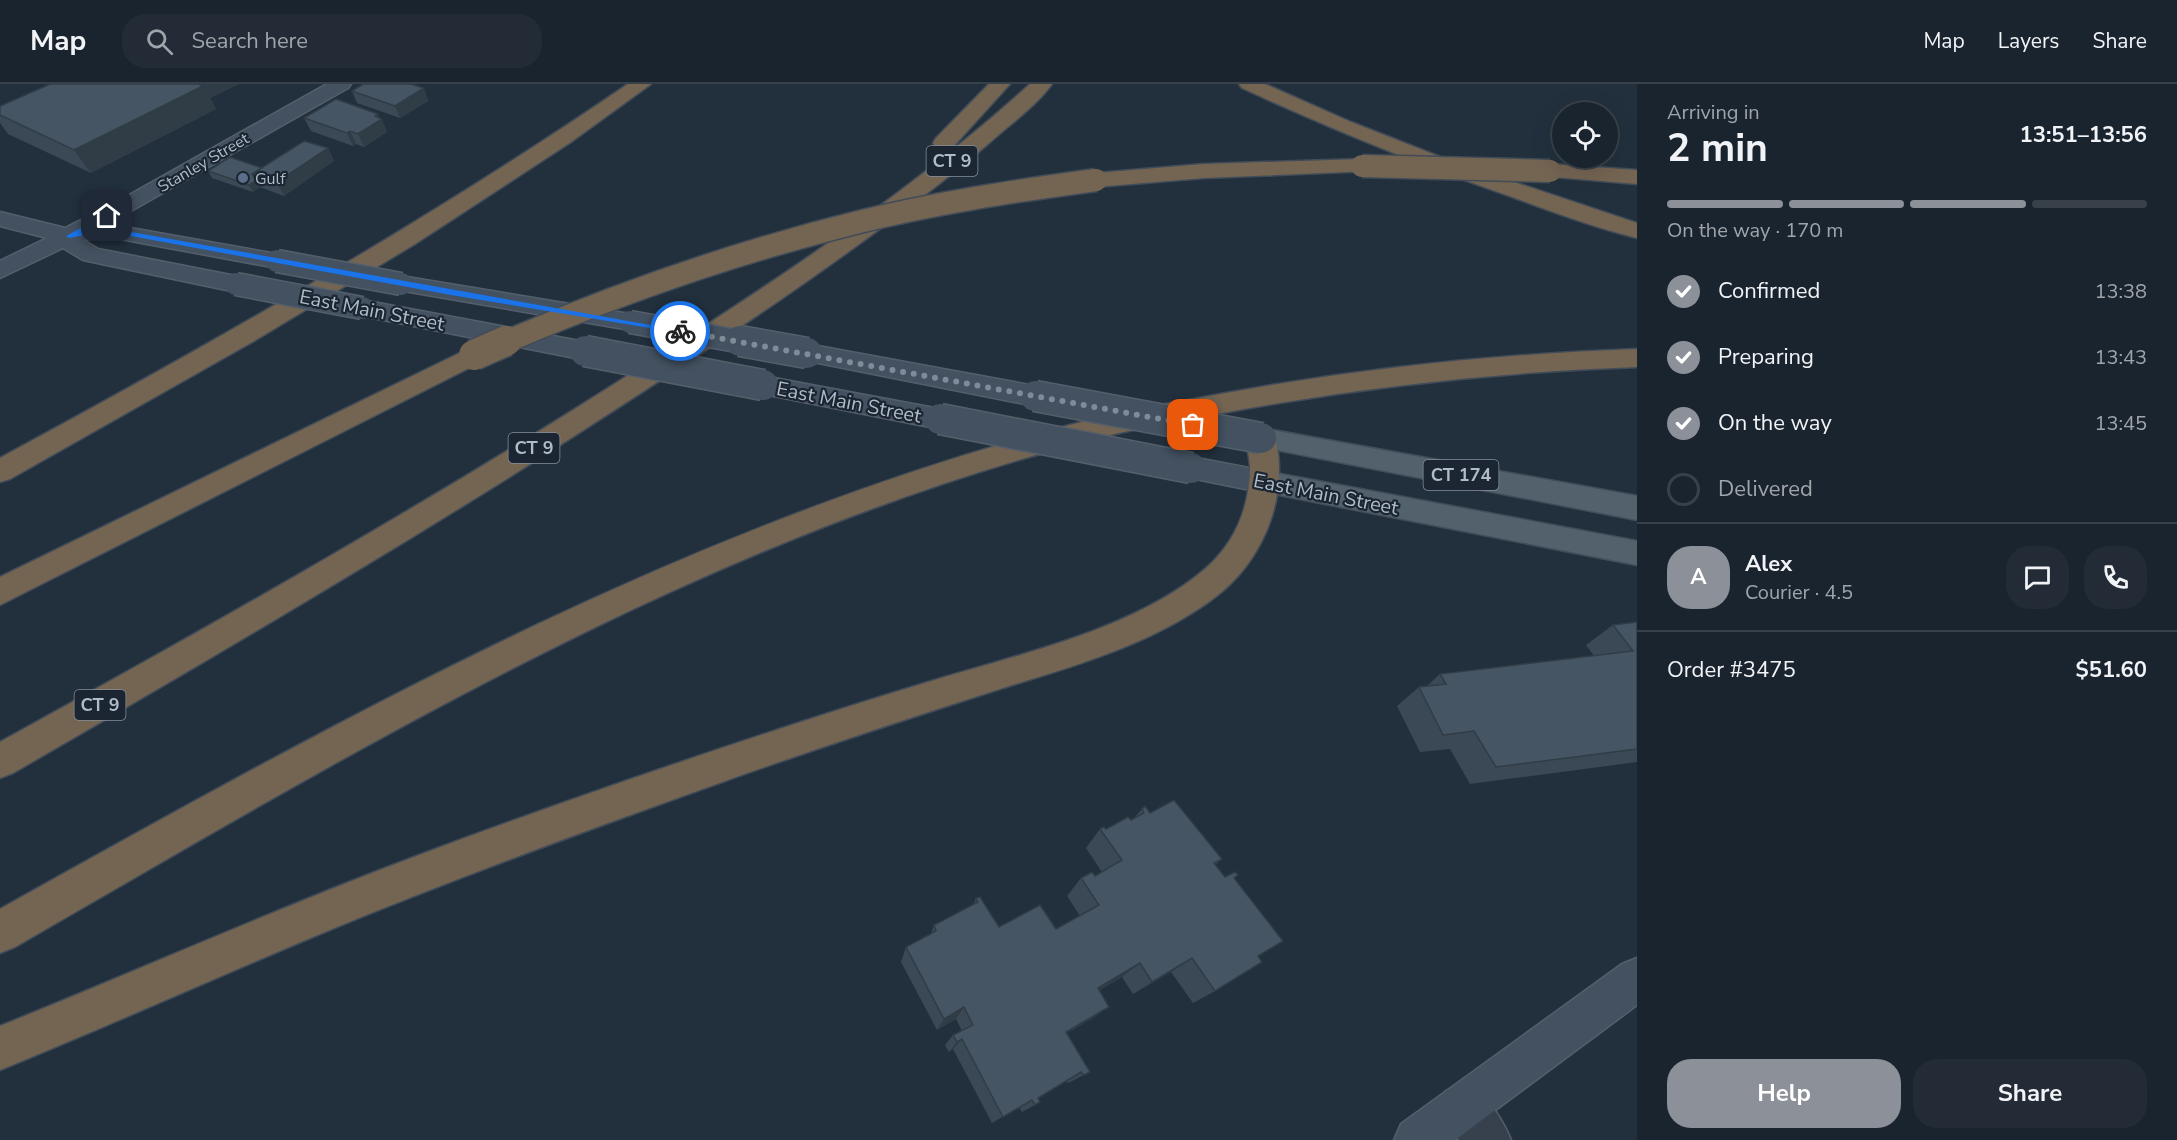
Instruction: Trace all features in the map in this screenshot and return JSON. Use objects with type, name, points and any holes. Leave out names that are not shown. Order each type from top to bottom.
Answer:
[{"type":"highway","points":[[0,471],[183,370],[375,258],[520,166],[641,84]]},
{"type":"highway","points":[[858,233],[890,196],[970,118],[1000,84]]},
{"type":"highway","name":"CT 9","points":[[0,761],[276,604],[490,476],[711,334],[858,233],[942,169],[1042,84]]},
{"type":"highway","points":[[1248,84],[1337,124],[1456,171],[1637,231]]},
{"type":"highway","points":[[0,592],[474,355],[649,283],[782,240],[928,206],[1017,190],[1096,180],[1204,171],[1362,166],[1550,171],[1637,177]]},
{"type":"highway","points":[[0,932],[400,709],[526,644],[710,560],[873,498],[1018,450],[1180,410],[1362,379],[1521,363],[1637,358]]},
{"type":"highway","points":[[0,1048],[154,986],[324,912],[460,860],[780,745],[1123,633],[1170,610],[1200,591],[1224,571],[1249,538],[1262,503],[1268,453]]},
{"type":"main road","name":"Stanley Street","points":[[0,272],[341,84]]},
{"type":"main road","name":"East Main Street","points":[[0,219],[69,236],[96,231],[120,232],[401,284],[807,353],[1035,396],[1268,453],[1637,553]]},
{"type":"main road","name":"East Main Street","points":[[69,236],[72,244],[91,255],[1191,468],[1268,453],[1637,508]]},
{"type":"main road","points":[[1417,1140],[1475,1124],[1637,979]]},
{"type":"building","points":[[50,84],[199,84],[203,86],[74,150],[0,115],[0,106]]},
{"type":"building","points":[[363,84],[411,84],[424,88],[395,106],[352,91]]},
{"type":"building","points":[[336,99],[378,114],[375,116],[382,119],[358,134],[350,131],[347,133],[304,118]]},
{"type":"building","points":[[304,141],[328,148],[277,182],[252,174]]},
{"type":"building","points":[[230,157],[262,168],[252,174],[256,181],[249,185],[208,171]]},
{"type":"building","points":[[1637,622],[1637,749],[1496,767],[1474,731],[1443,735],[1419,687],[1446,684],[1440,674],[1633,651],[1613,625]]},
{"type":"building","points":[[1174,800],[1222,859],[1214,863],[1225,877],[1235,872],[1238,875],[1234,878],[1283,941],[1258,956],[1262,962],[1215,991],[1192,958],[1152,982],[1140,963],[1098,988],[1109,1007],[1066,1032],[1090,1072],[1084,1075],[1081,1072],[1038,1098],[1040,1102],[1035,1105],[1032,1100],[1003,1117],[962,1039],[957,1042],[953,1035],[973,1025],[964,1007],[944,1019],[906,947],[936,931],[934,925],[978,902],[976,898],[980,897],[999,927],[1040,905],[1056,929],[1099,905],[1081,878],[1092,872],[1095,876],[1122,860],[1100,829],[1104,827],[1106,829],[1128,817],[1131,820],[1144,813],[1142,809],[1145,806],[1150,813]]},
{"type":"way so far","points":[[680,331],[1193,425]]},
{"type":"place","name":"Gulf","points":[[243,178]]},
{"type":"route","points":[[107,216],[69,236],[96,231],[120,232],[451,293],[680,331]]}]
